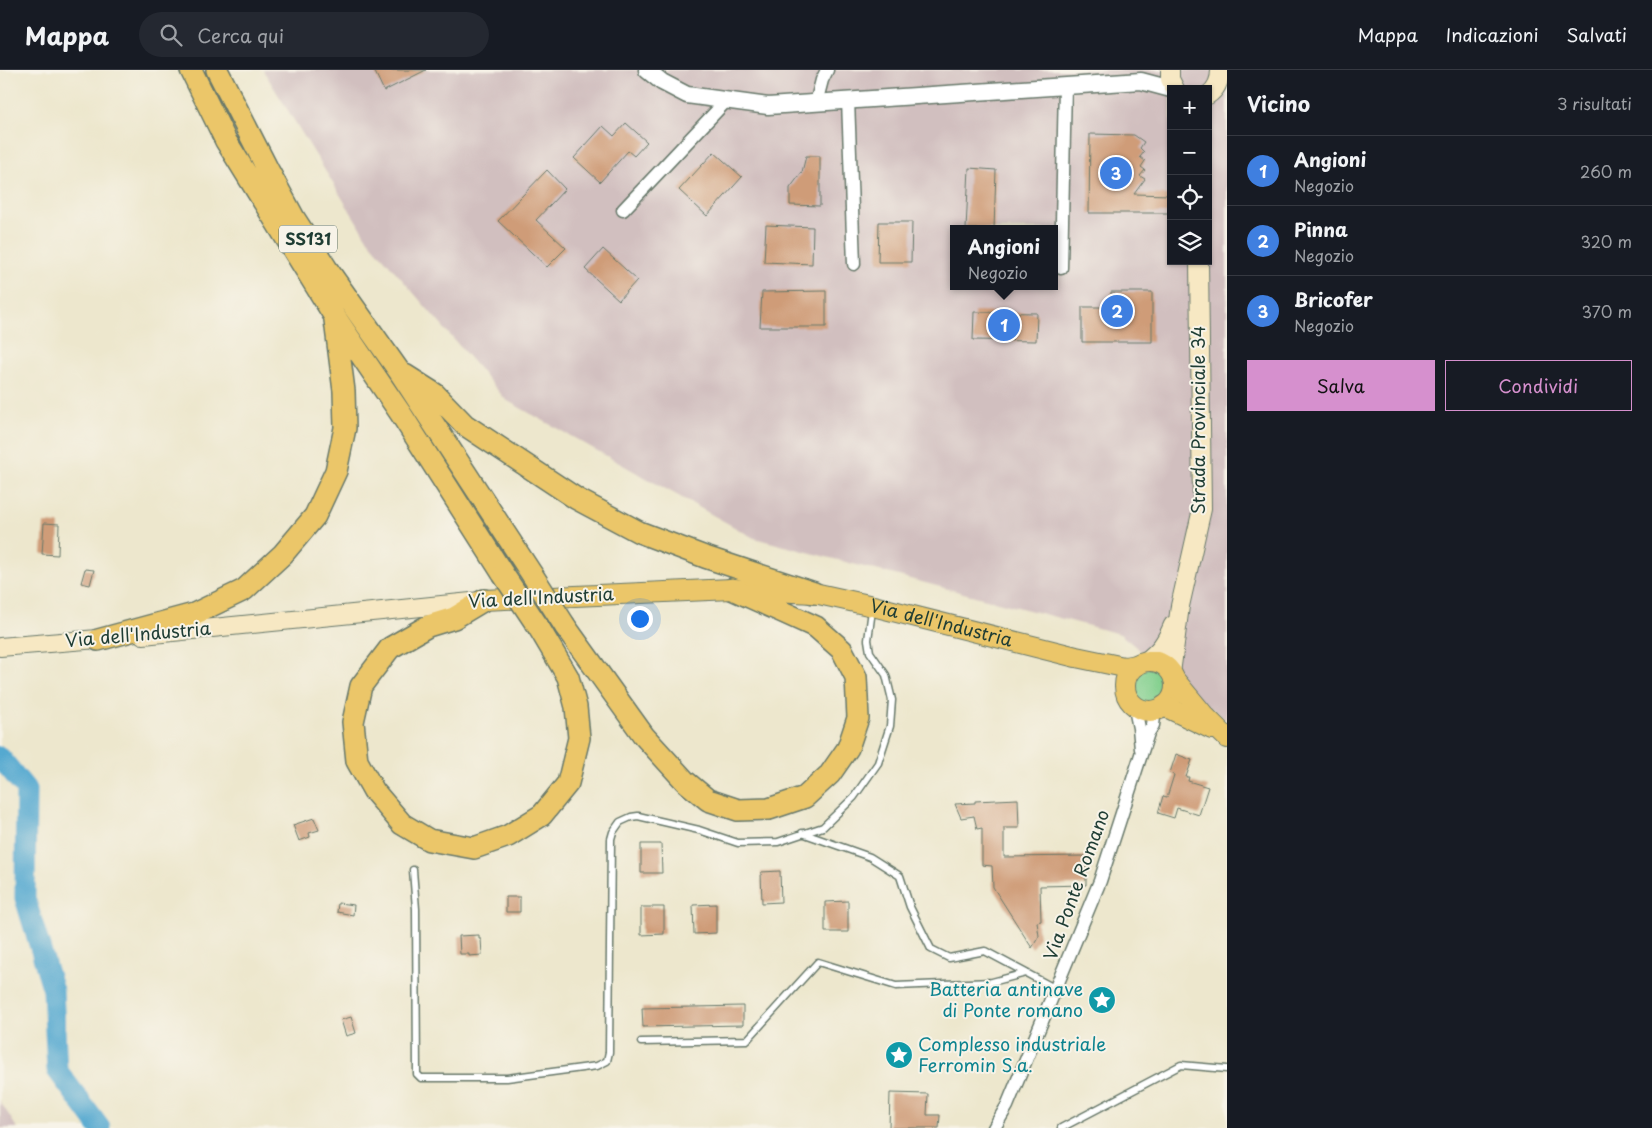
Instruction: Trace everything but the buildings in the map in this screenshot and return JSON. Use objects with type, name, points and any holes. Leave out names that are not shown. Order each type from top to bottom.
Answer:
[{"type":"highway","name":"SS131","points":[[191,70],[226,141],[335,317]]},
{"type":"highway","name":"SS131","points":[[217,70],[263,162],[294,218],[327,269],[399,371]]},
{"type":"highway","points":[[335,317],[401,414],[503,574],[540,628],[568,677],[576,706],[579,738],[568,783],[542,814],[508,836],[474,848],[429,840],[402,824],[374,791],[357,761],[353,722],[361,686],[390,648],[428,626],[454,618],[484,600]]},
{"type":"highway","points":[[98,640],[194,614],[244,590],[283,554],[315,516],[336,471],[344,428],[344,390],[335,317]]},
{"type":"highway","points":[[399,371],[565,626],[644,736],[685,781],[708,800],[738,810],[770,809],[804,797],[830,774],[848,748],[858,718],[856,677],[842,650],[816,628],[732,589]]},
{"type":"highway","points":[[399,371],[435,394],[465,425],[577,499],[639,532],[705,557],[814,592]]},
{"type":"main road","points":[[1170,70],[1172,85]]},
{"type":"main road","name":"Strada Provinciale 34","points":[[1180,606],[1202,509],[1198,265]]},
{"type":"main road","name":"Via dell'Industria","points":[[0,647],[98,640],[484,600],[732,589],[814,592],[1076,657],[1124,667],[1141,664]]},
{"type":"main road","points":[[1180,606],[1166,641],[1160,650],[1129,674],[1127,680],[1130,698],[1144,710],[1160,708],[1201,723],[1227,738]]},
{"type":"main road","points":[[1160,708],[1172,697],[1174,691],[1173,676],[1180,606]]},
{"type":"main road","name":"Via dell'Industria","points":[[1076,657],[1102,671],[1130,698]]},
{"type":"main road","points":[[1141,664],[1151,661],[1162,664],[1203,714],[1227,738]]},
{"type":"street","points":[[647,70],[662,82],[687,95],[768,106],[1144,81],[1167,87]]},
{"type":"street","points":[[816,103],[822,80],[827,70]]},
{"type":"street","points":[[1144,81],[1165,70]]},
{"type":"street","points":[[1061,268],[1065,86]]},
{"type":"street","points":[[623,210],[727,100]]},
{"type":"street","points":[[848,100],[854,264]]},
{"type":"street","name":"Via Ponte Romano","points":[[1130,698],[1141,745],[1139,762]]},
{"type":"street","name":"Via Ponte Romano","points":[[994,1128],[1007,1106],[1100,881],[1148,733],[1160,708]]},
{"type":"lane","points":[[413,870],[416,909],[417,1074],[421,1078],[507,1078],[597,1066],[606,1060],[609,1052],[611,839],[613,832],[620,822],[638,816],[699,830],[738,843],[778,842],[822,827],[854,797],[878,763],[890,726],[892,700],[886,675],[870,652],[868,640],[872,606]]},
{"type":"lane","points":[[802,834],[870,857],[900,876],[910,907],[931,949],[949,958],[985,950],[1056,989]]},
{"type":"lane","points":[[642,1042],[747,1040],[818,962],[896,986],[992,982],[1026,972]]},
{"type":"lane","points":[[1061,1128],[1181,1065],[1227,1069]]},
{"type":"shaded area","points":[[263,70],[1227,70],[1227,721],[1120,634],[754,538],[506,400],[368,240]]},
{"type":"shaded area","points":[[0,1101],[17,1128],[0,1128]]},
{"type":"green space","points":[[1151,668],[1165,673],[1170,687],[1165,701],[1151,706],[1137,701],[1132,687],[1137,673]]},
{"type":"waterway","points":[[0,757],[26,789],[25,898],[53,990],[57,1070],[100,1128]]},
{"type":"place","name":"Bricofer","points":[[1116,173]]},
{"type":"place","name":"Pinna","points":[[1117,311]]},
{"type":"place","name":"Angioni","points":[[1004,325]]},
{"type":"place","name":"Batteria antinave di Ponte romano","points":[[1102,1000]]},
{"type":"place","name":"Complesso industriale Ferromin S.a.","points":[[899,1055]]}]
